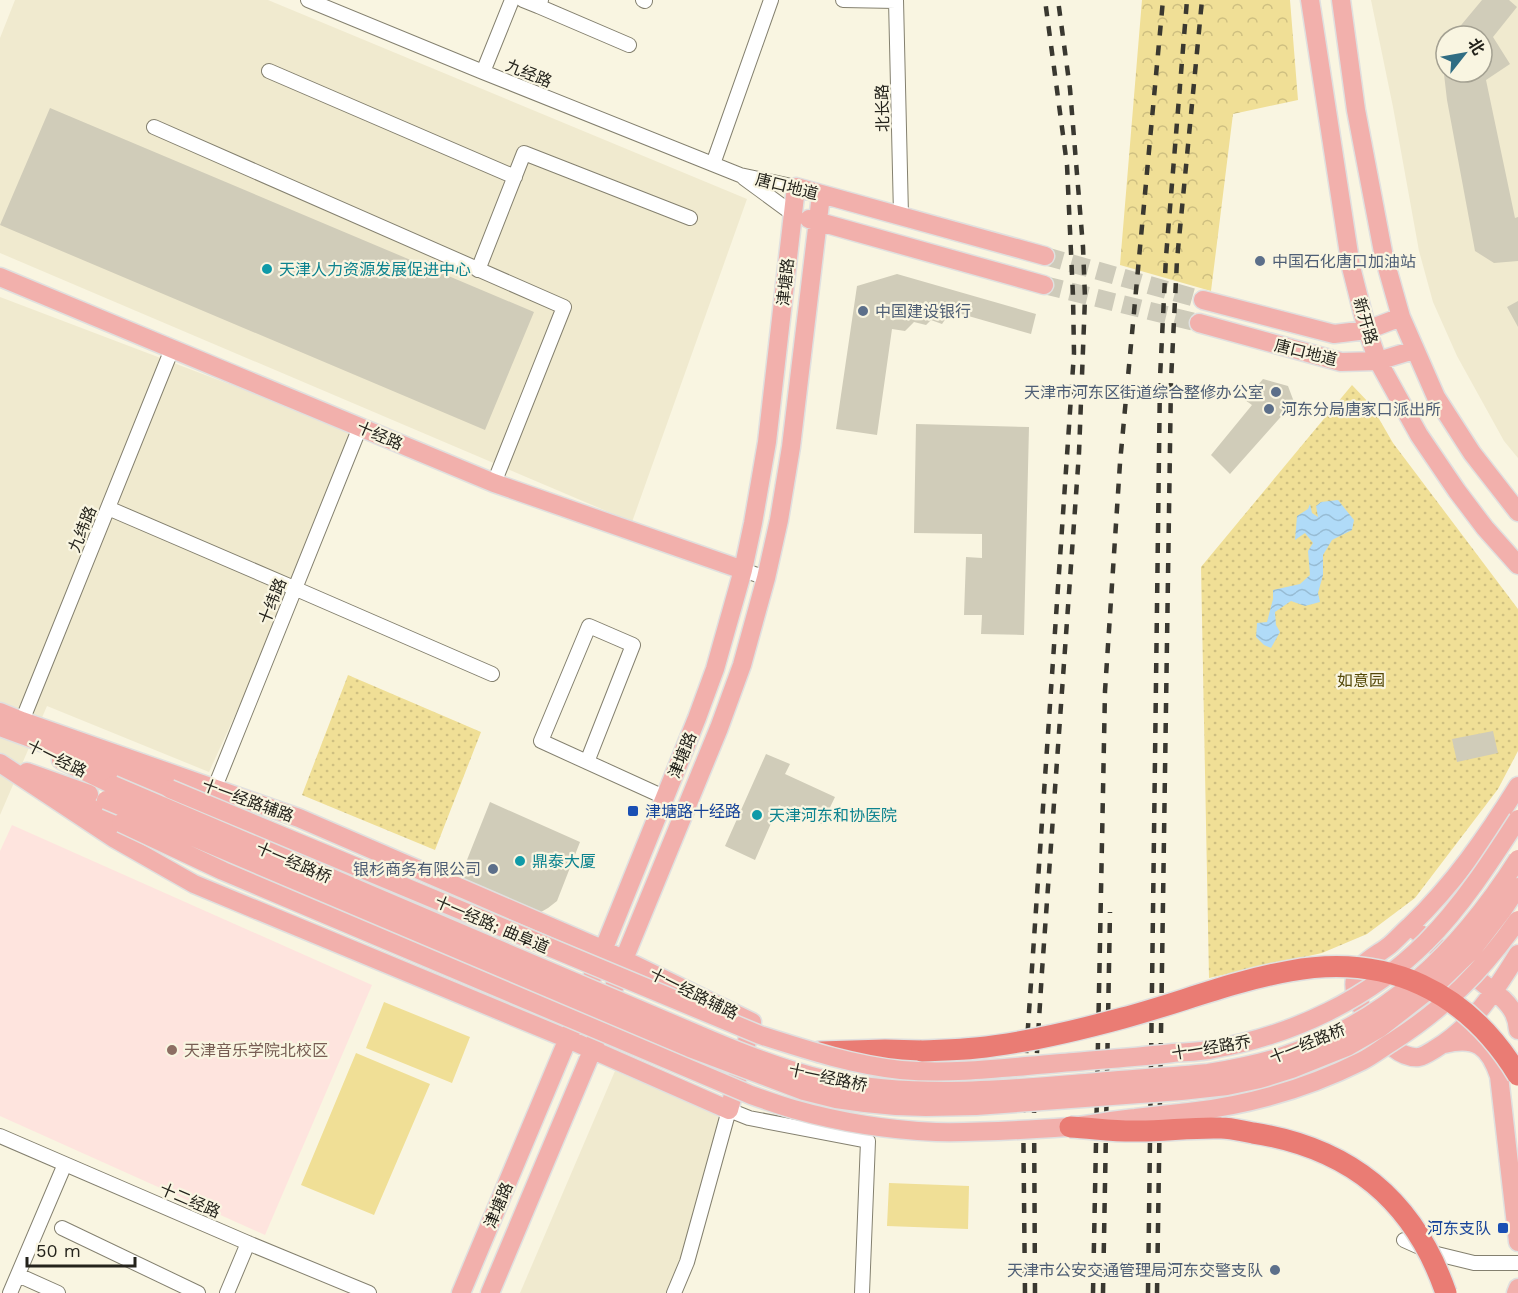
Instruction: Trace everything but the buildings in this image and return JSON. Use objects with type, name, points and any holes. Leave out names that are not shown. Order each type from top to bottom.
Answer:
[{"type":"highway","points":[[816,1053],[964,1049],[1023,1041],[1087,1028],[1216,989],[1292,970],[1338,967],[1370,968],[1424,985],[1461,1009],[1485,1031],[1500,1050],[1509,1076]]},
{"type":"highway","points":[[1070,1127],[1137,1131],[1222,1128],[1289,1139],[1324,1152],[1365,1177],[1385,1193],[1408,1219],[1434,1263],[1446,1293]]},
{"type":"main road","name":"新开路","points":[[1310,0],[1351,267],[1367,330],[1378,361],[1419,435],[1457,492],[1516,564]]},
{"type":"main road","points":[[1341,0],[1356,110],[1382,246],[1401,317],[1436,397],[1472,453],[1518,512]]},
{"type":"main road","name":"唐口地道","points":[[796,187],[1045,256]]},
{"type":"main road","name":"津塘路","points":[[461,1293],[568,1039],[715,669],[743,570],[767,442],[796,187]]},
{"type":"main road","name":"津塘路","points":[[490,1293],[592,1051],[624,959],[742,665],[779,520],[789,458],[821,195]]},
{"type":"main road","name":"唐口地道","points":[[793,214],[1044,285]]},
{"type":"main road","name":"十经路","points":[[0,277],[494,483],[743,570]]},
{"type":"main road","name":"唐口地道","points":[[1203,300],[1334,334],[1367,330],[1401,317]]},
{"type":"main road","name":"唐口地道","points":[[1199,324],[1341,362],[1378,361],[1414,350]]},
{"type":"main road","name":"十一经路辅路","points":[[0,712],[298,818],[602,949],[752,1022],[729,1110]]},
{"type":"main road","name":"十一经路; 曲阜道","points":[[0,729],[170,789],[760,1035],[816,1053]]},
{"type":"main road","name":"十一经路","points":[[0,729],[110,793]]},
{"type":"main road","points":[[0,763],[224,871],[750,1095],[792,1109],[887,1127],[936,1132],[1070,1127],[1191,1112],[1277,1095],[1332,1076],[1364,1060],[1419,1025],[1450,1000],[1476,974],[1501,945],[1518,920]]},
{"type":"main road","points":[[0,763],[115,839],[194,884],[568,1039],[729,1110]]},
{"type":"main road","name":"十一经路","points":[[0,763],[110,793]]},
{"type":"main road","points":[[1518,786],[1495,823],[1429,907],[1389,946],[1366,962],[1357,972],[1354,991],[1371,1022],[1384,1039],[1398,1052],[1419,1057],[1444,1044],[1466,1025],[1482,1008],[1518,955]]},
{"type":"main road","name":"十一经路桥","points":[[110,793],[757,1059],[826,1080],[929,1092],[1019,1089],[1208,1073],[1280,1057],[1308,1046],[1332,1036],[1376,1010],[1416,981],[1465,932],[1518,859]]},
{"type":"main road","name":"十一经路桥","points":[[110,793],[690,1048],[804,1090],[836,1099],[896,1106],[976,1106],[1181,1091],[1227,1086],[1292,1069],[1347,1047],[1387,1022],[1432,988],[1472,950],[1502,912],[1518,887]]},
{"type":"main road","name":"十一经路乔","points":[[816,1053],[900,1070],[970,1070],[1213,1050],[1289,1030],[1347,1002],[1396,969],[1427,941],[1472,887],[1518,819]]},
{"type":"main road","points":[[1410,926],[1494,991],[1512,1008],[1517,1024]]},
{"type":"main road","points":[[1517,1024],[1512,980],[1518,955]]},
{"type":"main road","points":[[1444,1044],[1468,1041],[1479,1045],[1509,1076],[1518,1242]]},
{"type":"main road","points":[[1516,1293],[1518,1288]]},
{"type":"street","name":"九经路","points":[[308,0],[331,4],[483,72],[740,175]]},
{"type":"street","points":[[483,72],[512,0]]},
{"type":"street","points":[[523,0],[539,3],[629,45]]},
{"type":"street","points":[[713,164],[771,0]]},
{"type":"street","points":[[843,0],[896,1]]},
{"type":"street","name":"北长路","points":[[896,1],[901,215]]},
{"type":"street","points":[[269,72],[515,177]]},
{"type":"street","points":[[154,127],[564,307],[494,483]]},
{"type":"street","points":[[478,270],[524,153],[690,218]]},
{"type":"street","name":"唐口地道","points":[[740,175],[796,187]]},
{"type":"street","name":"唐口地道","points":[[740,175],[793,214]]},
{"type":"street","name":"九纬路","points":[[22,721],[172,349]]},
{"type":"street","name":"十纬路","points":[[215,787],[360,427]]},
{"type":"street","points":[[108,508],[492,674]]},
{"type":"street","name":"十经路","points":[[743,570],[766,578]]},
{"type":"street","points":[[587,762],[633,645],[589,626],[541,741],[587,762],[664,797]]},
{"type":"street","points":[[674,1293],[687,1262],[729,1110],[748,1118],[868,1141],[862,1293]]},
{"type":"street","name":"十二经路","points":[[0,1136],[369,1293]]},
{"type":"street","points":[[10,1293],[65,1164]]},
{"type":"street","points":[[62,1228],[198,1293]]},
{"type":"street","points":[[1404,1240],[1433,1253],[1474,1263],[1518,1263]]},
{"type":"street","points":[[227,1293],[248,1243]]},
{"type":"street","points":[[18,1275],[58,1293]]},
{"type":"shaded area","points":[[15,0],[268,0],[747,199],[632,522],[0,253],[0,38]]},
{"type":"shaded area","points":[[1371,0],[1518,0],[1518,458],[1504,441],[1457,356],[1433,302],[1419,251]]},
{"type":"shaded area","points":[[0,297],[363,435],[209,772],[47,706],[0,815]]},
{"type":"shaded area","name":"天津音乐学院北校区","points":[[12,825],[372,985],[265,1235],[0,1116],[0,851]]},
{"type":"shaded area","points":[[615,1071],[734,1119],[683,1261],[669,1293],[520,1293]]},
{"type":"green space","points":[[1142,0],[1290,0],[1298,100],[1233,114],[1211,291],[1120,265]]},
{"type":"green space","name":"如意园","points":[[1352,385],[1371,405],[1393,443],[1518,609],[1518,751],[1498,789],[1415,898],[1367,934],[1322,953],[1209,978],[1201,567]]},
{"type":"green space","points":[[348,675],[481,732],[435,850],[302,795]]},
{"type":"green space","points":[[384,1002],[470,1037],[452,1083],[366,1048]]},
{"type":"green space","points":[[356,1053],[430,1084],[374,1215],[301,1185]]},
{"type":"green space","points":[[889,1183],[969,1186],[968,1229],[887,1226]]},
{"type":"water","points":[[1338,500],[1354,520],[1352,530],[1332,540],[1323,555],[1323,575],[1318,593],[1320,602],[1305,606],[1291,601],[1275,612],[1276,625],[1280,632],[1271,648],[1264,645],[1256,637],[1257,623],[1267,622],[1273,590],[1300,584],[1310,575],[1308,551],[1313,543],[1305,533],[1295,540],[1297,516],[1308,509],[1310,504],[1312,513],[1318,517],[1316,506],[1321,502]]},
{"type":"tunnel","points":[[1045,256],[1203,300]]},
{"type":"tunnel","points":[[1044,285],[1199,323]]},
{"type":"railway","points":[[1025,1293],[1023,1100],[1074,353],[1067,165],[1045,0]]},
{"type":"railway","points":[[1035,1293],[1034,1101],[1079,453],[1085,298],[1070,89],[1058,0]]},
{"type":"railway","points":[[1093,1293],[1105,691],[1120,463],[1163,0]]},
{"type":"railway","points":[[1148,1293],[1160,378],[1166,257],[1187,0]]},
{"type":"railway","points":[[1157,1293],[1171,381],[1177,260],[1202,0]]},
{"type":"railway","points":[[1103,1293],[1110,912]]},
{"type":"place","name":"中国石化唐口加油站","points":[[1260,261]]},
{"type":"place","name":"天津人力资源发展促进中心","points":[[267,269]]},
{"type":"place","name":"中国建设银行","points":[[863,311]]},
{"type":"place","name":"天津市河东区街道综合整修办公室","points":[[1276,392]]},
{"type":"place","name":"河东分局唐家口派出所","points":[[1269,409]]},
{"type":"place","name":"津塘路十经路","points":[[633,811]]},
{"type":"place","name":"天津河东和协医院","points":[[757,815]]},
{"type":"place","name":"鼎泰大厦","points":[[520,861]]},
{"type":"place","name":"银杉商务有限公司","points":[[493,869]]},
{"type":"place","name":"天津音乐学院北校区","points":[[172,1050]]},
{"type":"place","name":"河东支队","points":[[1503,1228]]},
{"type":"place","name":"天津市公安交通管理局河东交警支队","points":[[1275,1270]]}]
